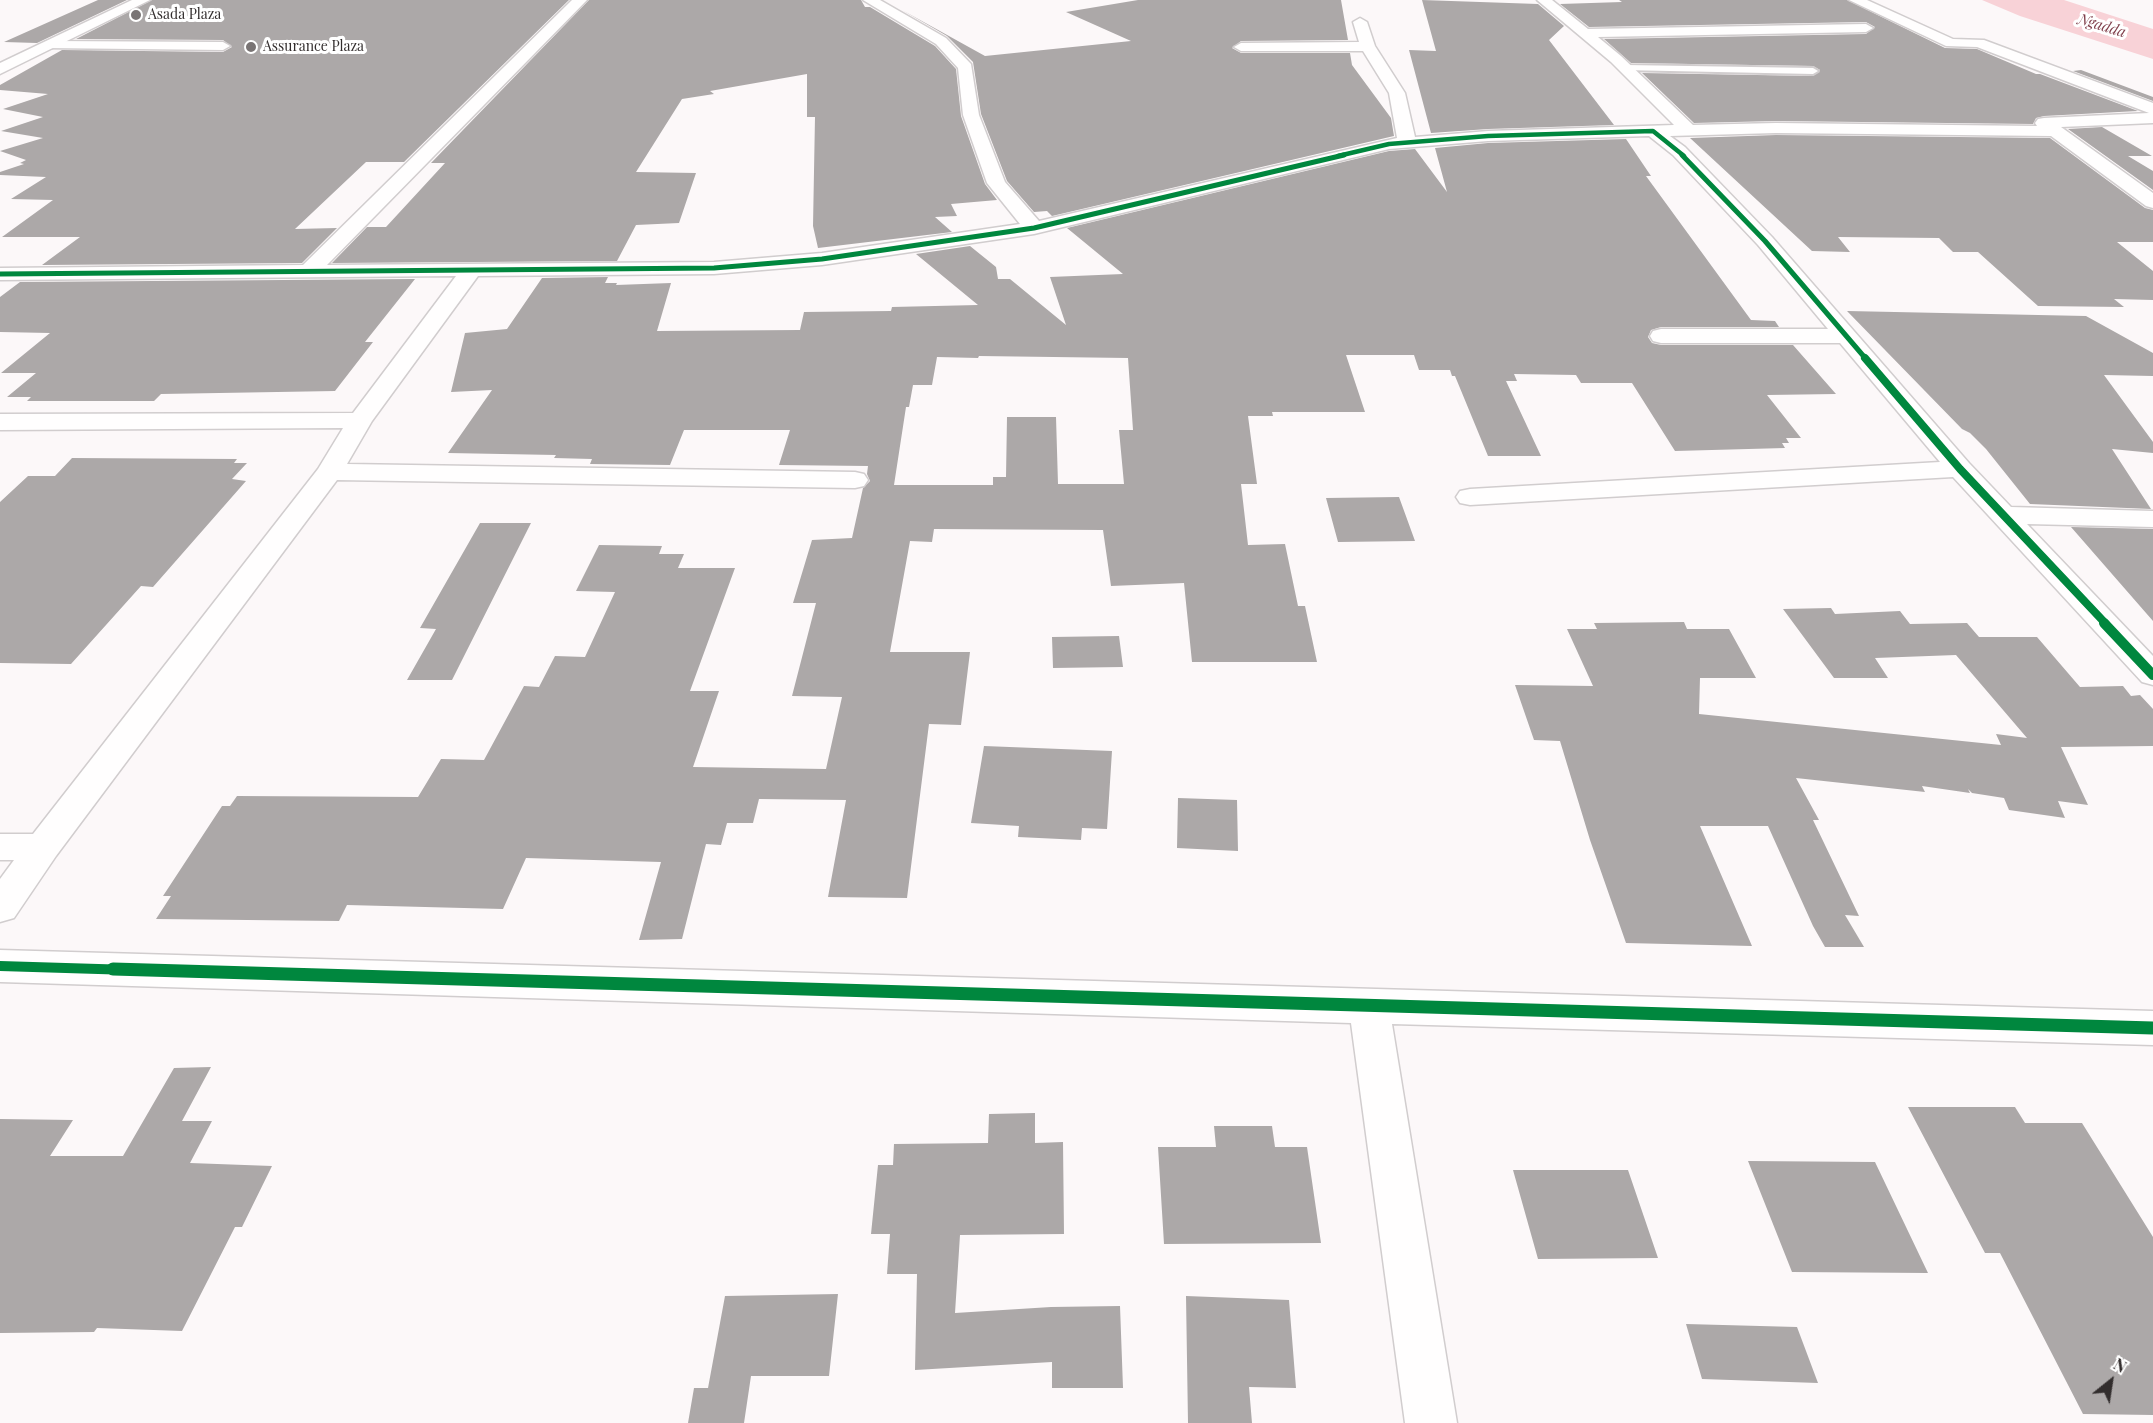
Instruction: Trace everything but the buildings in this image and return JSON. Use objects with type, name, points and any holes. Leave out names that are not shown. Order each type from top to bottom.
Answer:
[{"type":"street","points":[[0,69],[143,0]]},
{"type":"street","points":[[307,273],[580,0]]},
{"type":"street","points":[[870,0],[941,41],[966,67],[971,115],[996,183],[1034,228]]},
{"type":"street","points":[[1544,0],[1626,68],[1688,130]]},
{"type":"street","points":[[1856,0],[1951,44],[1979,43],[2153,109]]},
{"type":"street","points":[[1360,22],[1368,46],[1397,93],[1407,142]]},
{"type":"street","points":[[1584,33],[1866,28]]},
{"type":"street","points":[[50,45],[223,46]]},
{"type":"street","points":[[1241,47],[1368,46]]},
{"type":"street","points":[[2153,118],[2044,123],[2153,202]]},
{"type":"street","points":[[0,274],[714,268],[822,259],[1034,228],[1366,149],[1407,142],[1488,136],[1776,128],[2055,131]]},
{"type":"street","points":[[1653,131],[1678,151],[1765,241],[1960,470],[2153,675]]},
{"type":"street","points":[[0,908],[43,847],[329,472],[360,420],[471,271]]},
{"type":"street","points":[[1661,336],[1847,336]]},
{"type":"street","points":[[0,422],[360,420]]},
{"type":"street","points":[[1470,497],[1960,470]]},
{"type":"street","points":[[329,472],[855,480]]},
{"type":"street","points":[[2002,515],[2153,519]]},
{"type":"street","points":[[0,847],[43,847]]},
{"type":"street","points":[[0,966],[2153,1028]]},
{"type":"street","points":[[1369,1007],[1431,1423]]},
{"type":"lane","points":[[1626,68],[1813,71]]},
{"type":"water","name":"Ngadda","points":[[1982,0],[2064,0],[2153,29],[2153,59],[2020,16]]},
{"type":"cycle path","points":[[0,274],[714,268],[822,259],[1034,228],[1389,144],[1488,136],[1653,131],[1679,151],[1765,241],[1960,469],[2153,675]]},
{"type":"cycle path","points":[[0,966],[2153,1028]]},
{"type":"place","name":"Asada Plaza","points":[[136,15]]},
{"type":"place","name":"Assurance Plaza","points":[[251,47]]}]
